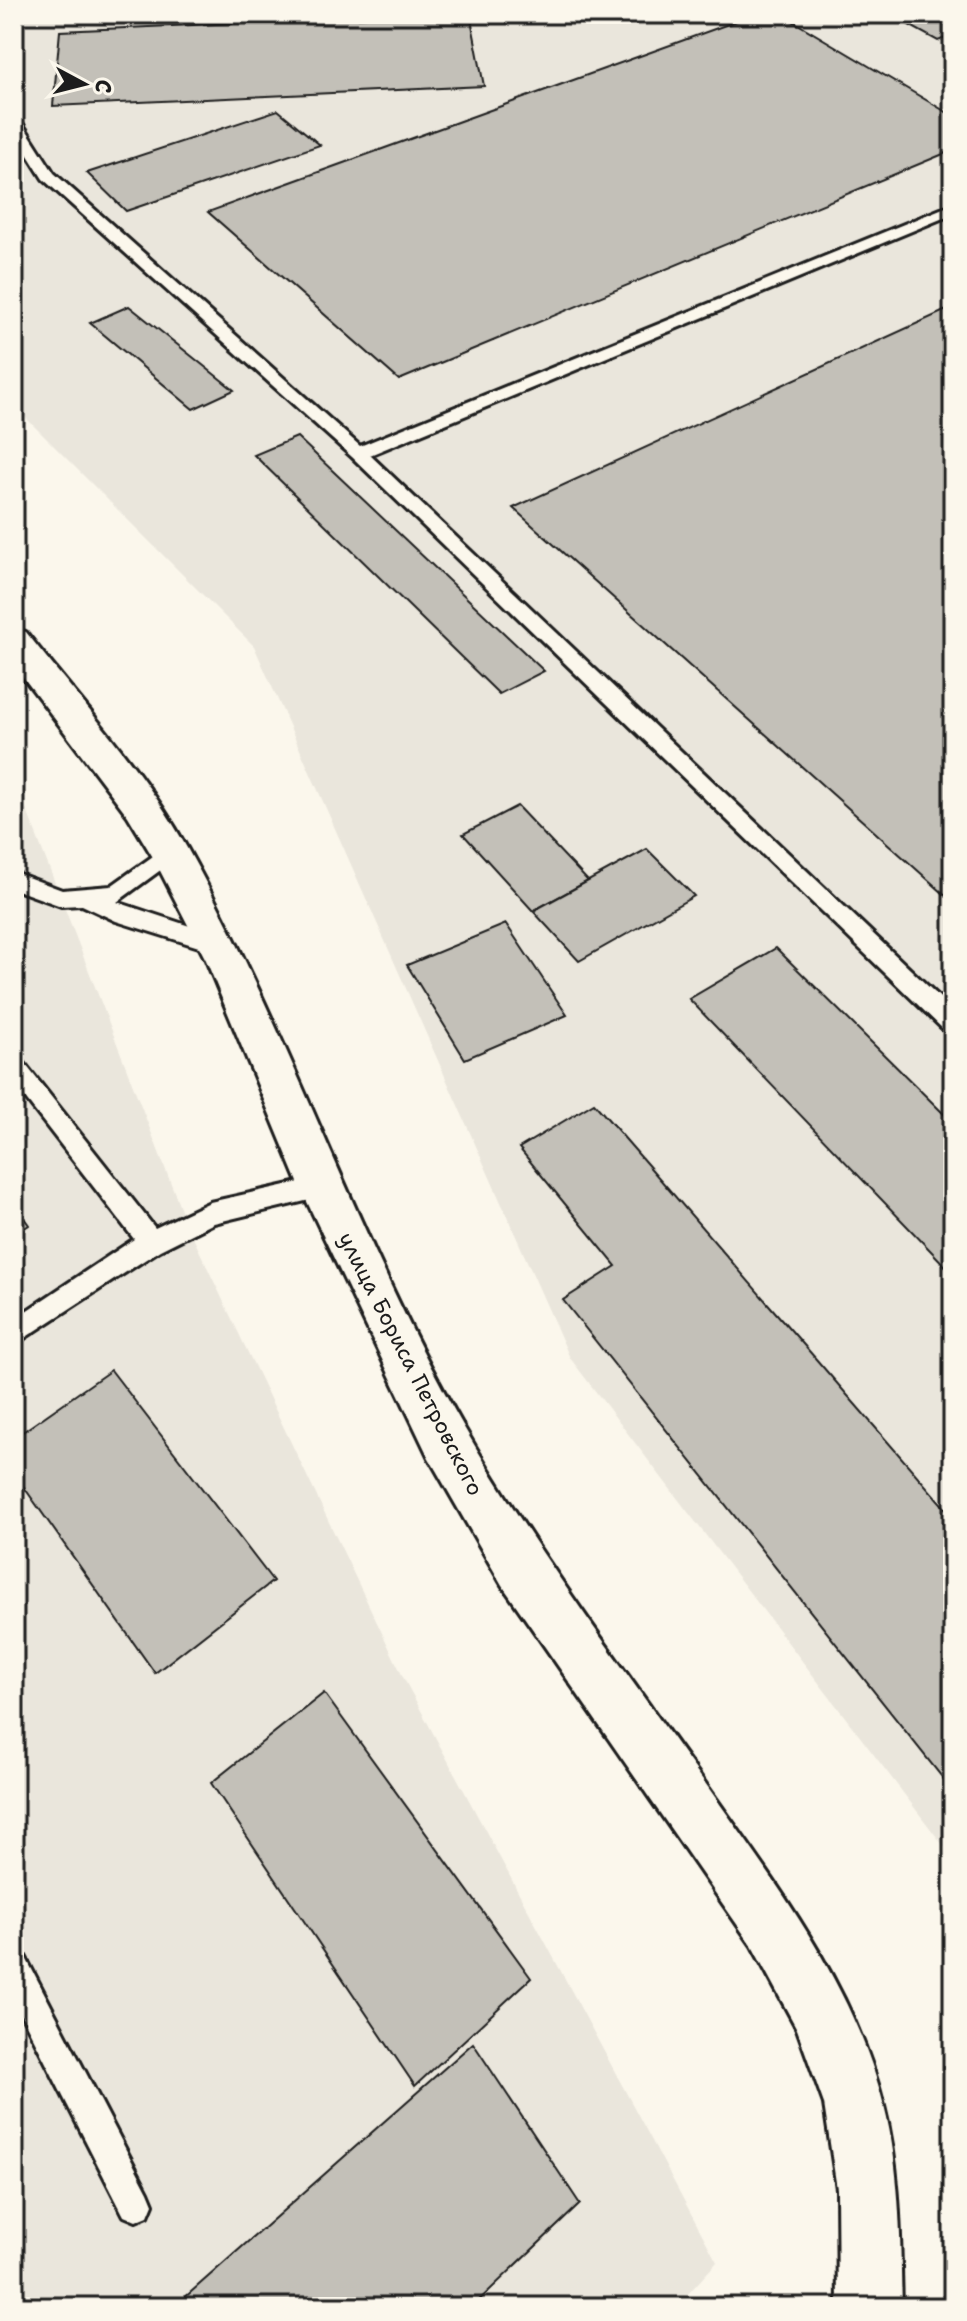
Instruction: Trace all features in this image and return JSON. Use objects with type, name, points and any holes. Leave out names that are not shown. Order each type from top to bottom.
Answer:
[{"type":"street","name":"улица Бориса Петровского","points":[[14,640],[141,806],[170,852],[218,944],[374,1300],[446,1442],[520,1567],[772,1926],[821,2014],[857,2118],[868,2189],[870,2307]]},
{"type":"lane","points":[[14,121],[48,176],[358,453],[953,1024]]},
{"type":"lane","points":[[358,453],[953,209]]},
{"type":"lane","points":[[14,880],[61,898],[116,894],[170,852]]},
{"type":"lane","points":[[84,896],[124,915],[218,944]]},
{"type":"lane","points":[[14,1067],[151,1242]]},
{"type":"lane","points":[[14,1333],[151,1242],[210,1213],[322,1187]]},
{"type":"lane","points":[[14,1967],[136,2204]]},
{"type":"shaded area","points":[[953,14],[953,1858],[570,1358],[254,646],[14,406],[14,15]]},
{"type":"shaded area","points":[[14,777],[187,1225],[404,1679],[717,2262],[676,2307],[14,2307]]},
{"type":"building","points":[[470,14],[484,86],[53,106],[60,31]]},
{"type":"building","points":[[756,14],[781,14],[953,116],[953,150],[399,380],[208,212]]},
{"type":"building","points":[[889,14],[953,14],[953,35],[938,41]]},
{"type":"building","points":[[278,110],[320,145],[126,211],[87,173]]},
{"type":"building","points":[[129,306],[234,390],[193,409],[90,323]]},
{"type":"building","points":[[953,307],[953,902],[513,508]]},
{"type":"building","points":[[297,437],[544,671],[499,694],[254,455]]},
{"type":"building","points":[[517,806],[588,881],[533,911],[463,834]]},
{"type":"building","points":[[647,849],[694,896],[579,961],[533,911]]},
{"type":"building","points":[[506,924],[567,1015],[465,1059],[407,965]]},
{"type":"building","points":[[776,948],[953,1123],[953,1274],[689,999]]},
{"type":"building","points":[[594,1103],[953,1517],[953,1791],[563,1300],[616,1266],[519,1148]]},
{"type":"building","points":[[14,1204],[29,1225],[14,1235]]},
{"type":"building","points":[[111,1370],[273,1581],[155,1673],[14,1473],[14,1438]]},
{"type":"building","points":[[324,1693],[531,1978],[415,2086],[211,1783]]},
{"type":"building","points":[[473,2043],[580,2204],[472,2307],[174,2307]]}]
